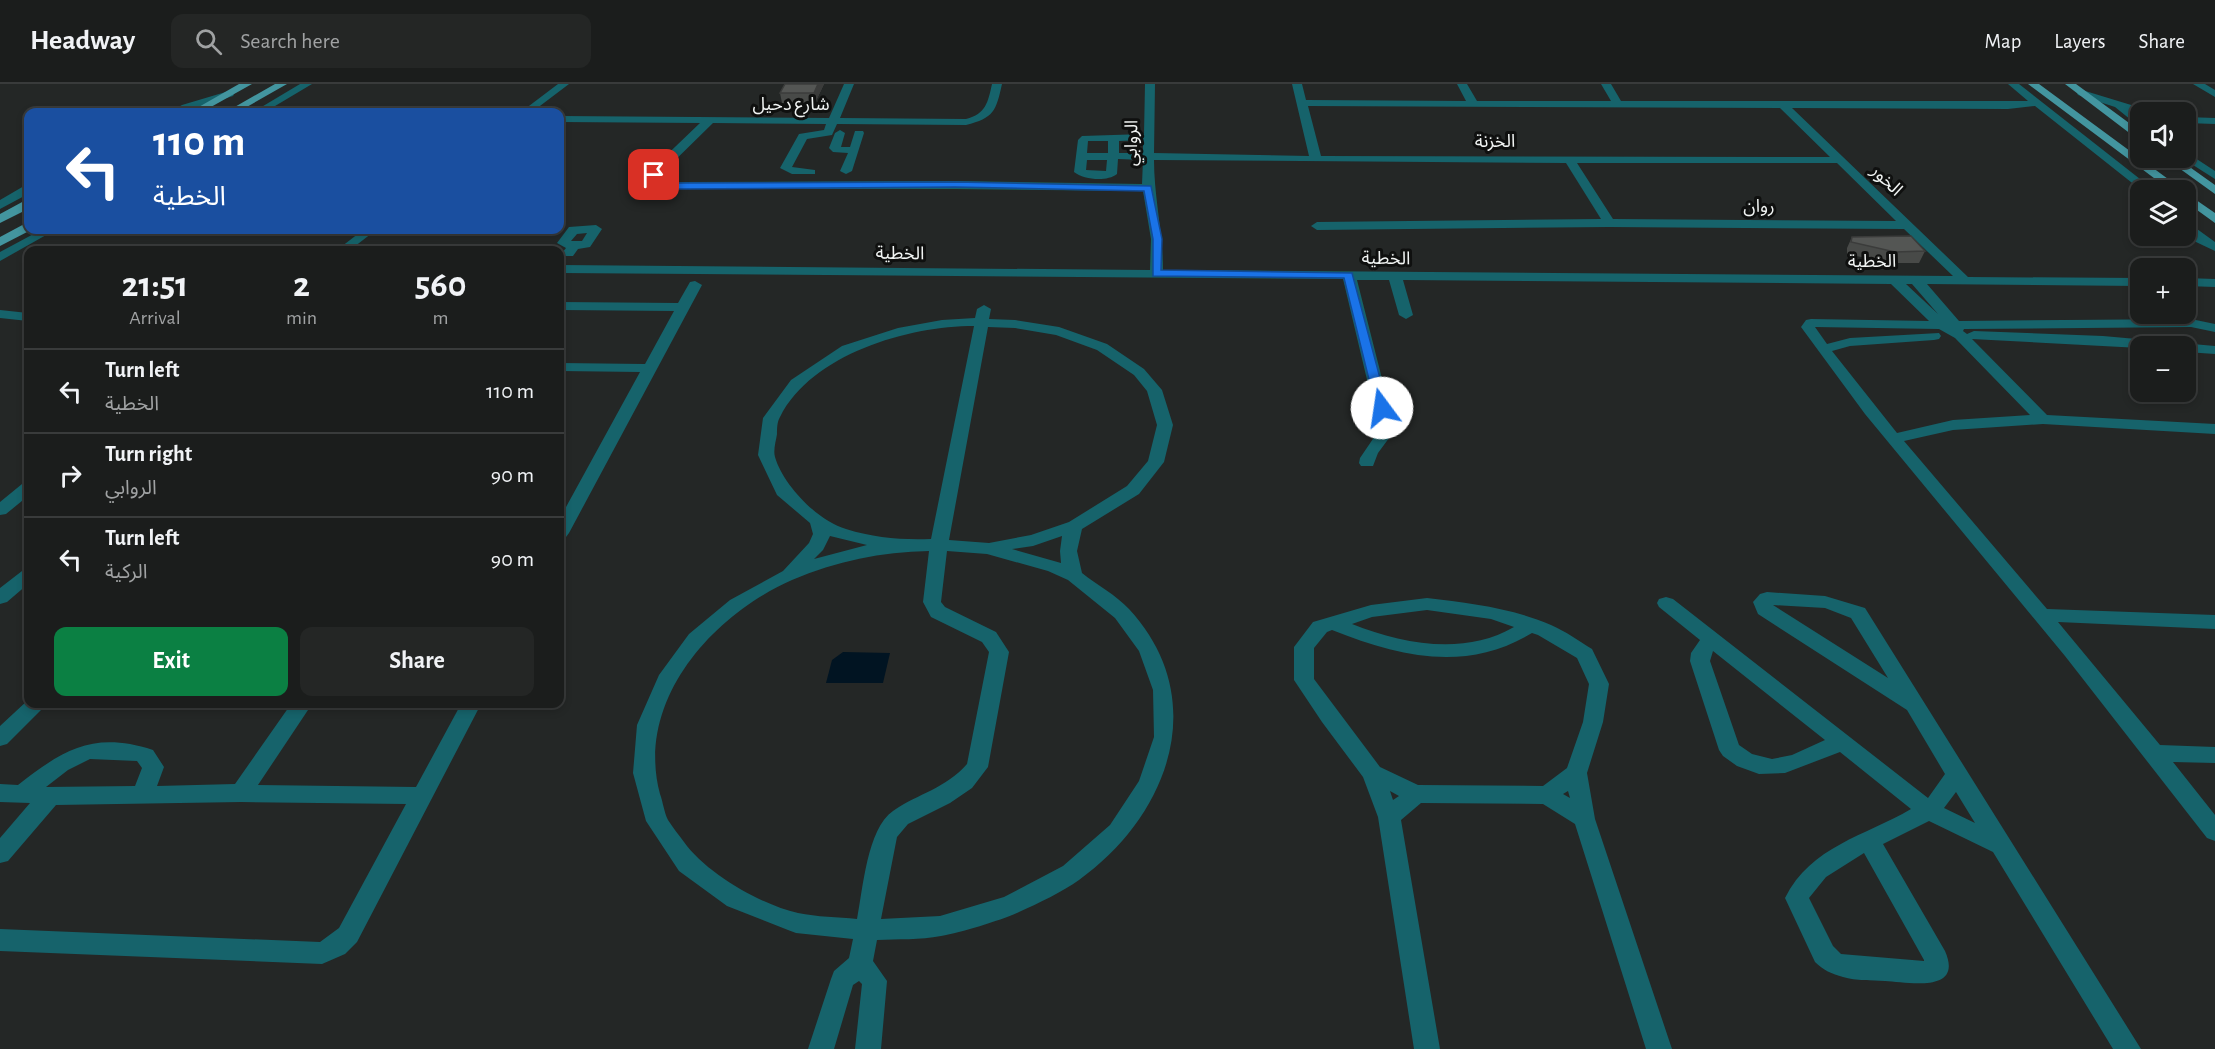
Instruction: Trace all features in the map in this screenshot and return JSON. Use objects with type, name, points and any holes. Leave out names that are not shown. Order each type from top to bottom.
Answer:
[{"type":"main road","points":[[203,108],[247,84]]},
{"type":"main road","points":[[238,108],[282,84]]},
{"type":"main road","points":[[2033,84],[2164,180]]},
{"type":"main road","points":[[2070,84],[2130,129]]},
{"type":"main road","points":[[2070,128],[2122,149]]},
{"type":"main road","points":[[2184,168],[2215,190]]},
{"type":"main road","points":[[2196,205],[2215,219]]},
{"type":"main road","points":[[0,219],[24,206]]},
{"type":"main road","points":[[0,242],[24,228]]},
{"type":"street","points":[[265,108],[307,84]]},
{"type":"street","points":[[531,108],[564,84]]},
{"type":"street","points":[[849,84],[832,121],[835,149],[855,150]]},
{"type":"street","name":"شارع دحيل","points":[[564,118],[946,123],[972,120],[987,115],[991,110],[997,84]]},
{"type":"street","name":"الروابي","points":[[1150,84],[1148,188],[1157,239],[1156,273]]},
{"type":"street","points":[[1297,84],[1316,159]]},
{"type":"street","points":[[1462,84],[1474,105]]},
{"type":"street","points":[[1605,84],[1618,105]]},
{"type":"street","points":[[2013,84],[2135,180]]},
{"type":"street","points":[[2198,84],[2215,94]]},
{"type":"street","points":[[2082,93],[2130,108]]},
{"type":"street","points":[[184,108],[229,94]]},
{"type":"street","points":[[1303,103],[2008,106],[2031,104],[2034,99]]},
{"type":"street","points":[[2119,105],[2130,114]]},
{"type":"street","name":"الخور","points":[[1784,106],[1964,280]]},
{"type":"street","points":[[2008,106],[2037,109],[2054,115]]},
{"type":"street","points":[[2196,113],[2215,114]]},
{"type":"street","points":[[710,120],[656,171],[654,175],[656,178],[667,185],[678,186],[955,185],[1148,188]]},
{"type":"street","points":[[2196,120],[2215,121]]},
{"type":"street","points":[[811,172],[792,171],[786,168],[803,136],[834,133],[946,133]]},
{"type":"street","points":[[846,171],[855,150],[870,133]]},
{"type":"street","points":[[1114,138],[1112,172],[1108,175],[1088,175],[1080,172],[1083,140],[1089,137],[1149,137]]},
{"type":"street","name":"الخزنة","points":[[1081,157],[1841,160]]},
{"type":"street","points":[[1569,159],[1609,223]]},
{"type":"street","points":[[2196,162],[2215,176]]},
{"type":"street","points":[[0,205],[24,191]]},
{"type":"street","name":"روان","points":[[1317,226],[1609,223],[1908,225]]},
{"type":"street","points":[[0,257],[42,234]]},
{"type":"street","points":[[348,246],[365,234]]},
{"type":"street","points":[[2196,235],[2215,247]]},
{"type":"street","name":"الخطية","points":[[565,259],[1156,273],[2130,282]]},
{"type":"street","points":[[1349,275],[1388,430],[1368,454],[1367,463]]},
{"type":"street","points":[[1395,276],[1406,315]]},
{"type":"street","points":[[1893,279],[1942,325]]},
{"type":"street","points":[[1915,279],[1958,330],[2043,419]]},
{"type":"street","points":[[2196,282],[2215,282]]},
{"type":"street","points":[[564,526],[695,285]]},
{"type":"street","points":[[564,306],[683,307]]},
{"type":"street","points":[[0,314],[24,317]]},
{"type":"street","points":[[821,1049],[843,980],[860,964],[886,834],[900,818],[942,797],[964,782],[977,767],[999,652],[989,637],[944,616],[938,612],[932,602],[939,545],[983,316]]},
{"type":"street","points":[[893,546],[838,533],[818,521],[783,491],[766,455],[771,418],[796,383],[847,350],[898,332],[983,316],[1059,331],[1102,347],[1139,372],[1154,390],[1165,425],[1156,462],[1133,490],[1075,526],[1033,540],[988,548]]},
{"type":"street","points":[[1823,349],[1850,342],[1958,330],[2090,323],[2191,323],[2215,328]]},
{"type":"street","points":[[2090,323],[2103,340]]},
{"type":"street","points":[[2215,350],[1958,330],[1942,325],[1808,325],[1823,349],[1894,438],[2043,615],[2155,753],[2215,832]]},
{"type":"street","points":[[564,367],[650,368]]},
{"type":"street","points":[[1894,438],[1953,424],[2043,419],[2215,429]]},
{"type":"street","points":[[0,510],[24,492]]},
{"type":"street","points":[[784,577],[817,546],[822,534],[818,521]]},
{"type":"street","points":[[1074,576],[1068,547],[1069,538],[1075,526]]},
{"type":"street","points":[[939,545],[988,548],[1019,555],[1074,576],[1122,613],[1148,648],[1163,690],[1164,737],[1149,784],[1118,831],[1071,873],[1010,905],[940,926],[866,930],[796,923],[735,899],[687,864],[657,821],[644,773],[647,725],[666,680],[696,639],[736,604],[784,577],[834,558],[893,546],[939,545]]},
{"type":"street","points":[[0,598],[24,577]]},
{"type":"street","points":[[1913,704],[1765,609],[1762,602],[1767,598],[1827,602],[1845,606],[1858,613],[1999,845],[2128,1049]]},
{"type":"street","points":[[1666,603],[1929,810],[1999,845]]},
{"type":"street","points":[[1427,1049],[1389,817],[1372,773],[1304,680],[1304,647],[1320,627],[1371,611],[1427,604],[1493,612],[1545,630],[1585,654],[1599,684],[1593,722],[1576,773],[1584,819],[1659,1049]]},
{"type":"street","points":[[2043,615],[2215,622]]},
{"type":"street","points":[[1332,623],[1374,640],[1442,653],[1491,646],[1531,625]]},
{"type":"street","points":[[1712,639],[1701,653],[1700,662],[1730,750],[1741,760],[1762,768],[1778,768],[1842,742]]},
{"type":"street","points":[[0,738],[33,708]]},
{"type":"street","points":[[241,793],[299,708]]},
{"type":"street","points":[[0,940],[322,953],[336,946],[348,935],[469,708]]},
{"type":"street","points":[[23,794],[60,764],[88,751],[137,753],[146,756],[153,767],[142,794]]},
{"type":"street","points":[[2155,753],[2215,754]]},
{"type":"street","points":[[1372,773],[1416,794],[1547,795],[1584,819]]},
{"type":"street","points":[[1547,795],[1576,773]]},
{"type":"street","points":[[1868,839],[1936,959],[1936,969],[1930,973],[1845,967],[1832,962],[1824,954],[1797,897],[1801,885],[1812,875],[1868,839],[1929,810],[1956,775]]},
{"type":"street","points":[[0,793],[50,796],[241,793],[423,796]]},
{"type":"street","points":[[1389,817],[1416,794]]},
{"type":"street","points":[[0,854],[50,796]]},
{"type":"street","points":[[860,964],[875,981],[867,1049]]},
{"type":"water","points":[[843,652],[890,653],[883,683],[826,683],[832,660]]},
{"type":"building","points":[[785,84],[818,84],[814,93],[780,93]]},
{"type":"building","points":[[1911,236],[1925,251],[1895,252],[1851,242],[1852,237]]},
{"type":"route","points":[[654,175],[660,182],[678,186],[955,185],[1148,188],[1157,239],[1156,273],[1349,275],[1382,408]]}]
